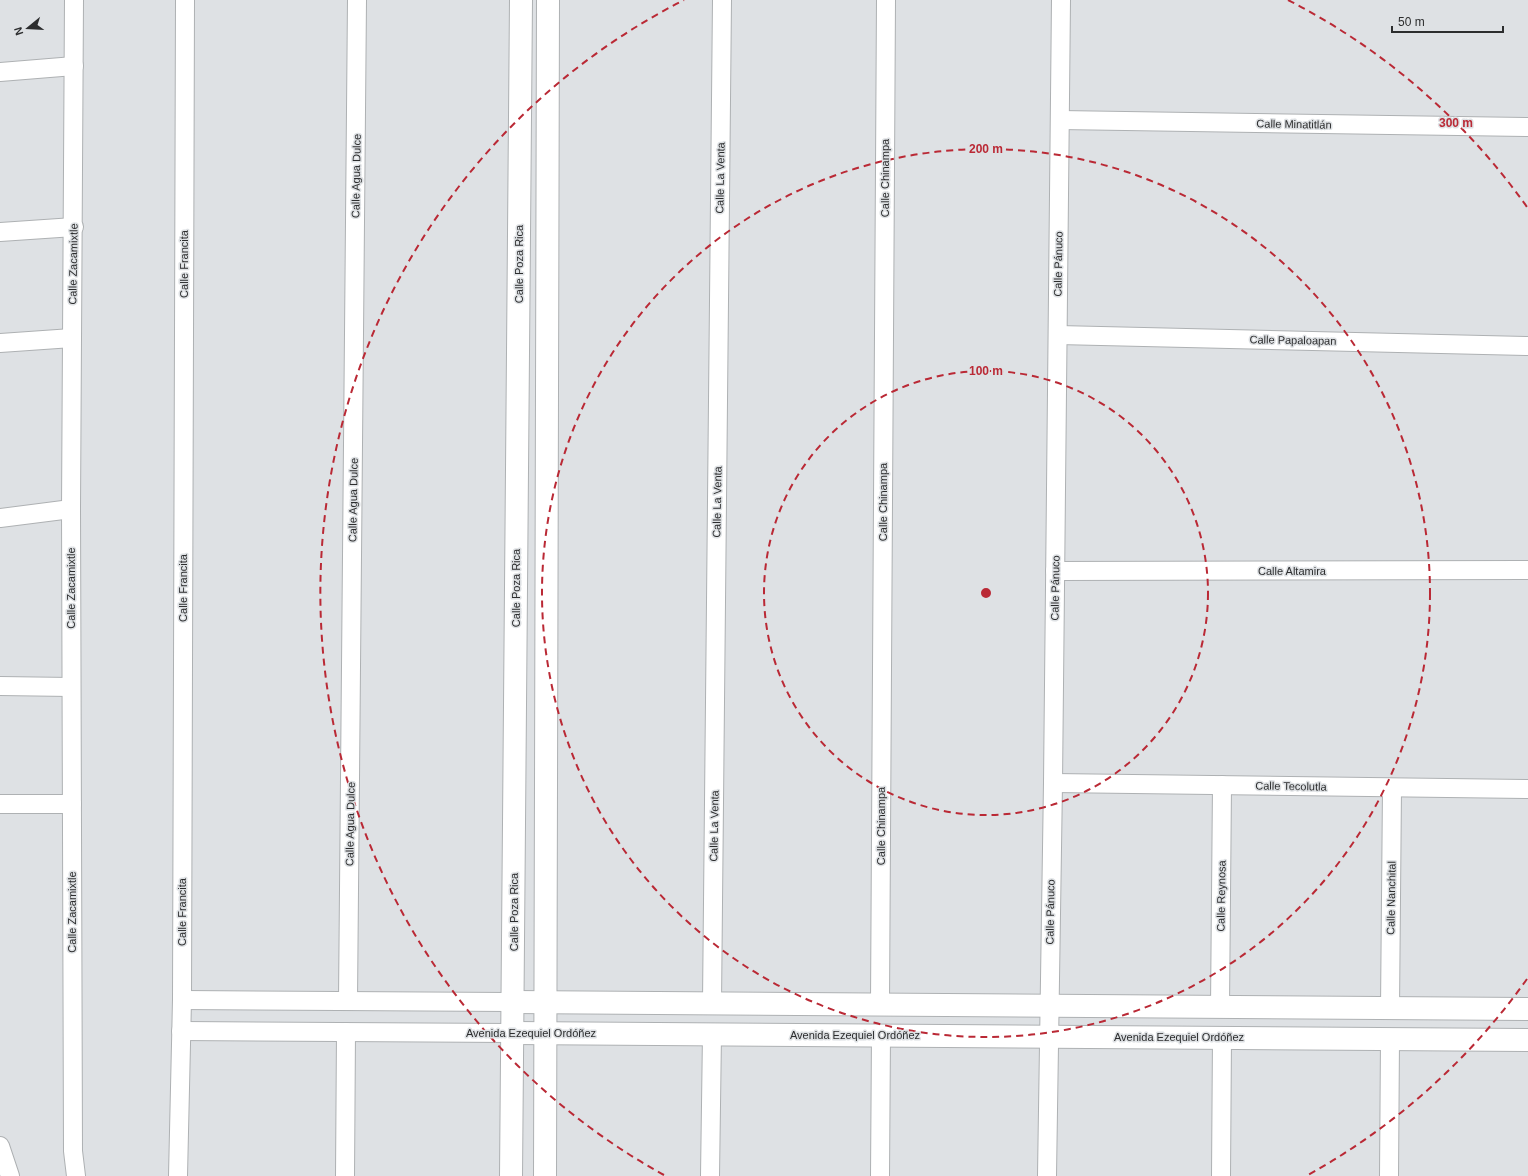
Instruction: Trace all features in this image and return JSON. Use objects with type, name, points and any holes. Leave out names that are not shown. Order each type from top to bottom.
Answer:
[{"type":"street","name":"Calle Zacamixtle","points":[[74,0],[71,687],[73,1143],[76,1176]]},
{"type":"street","name":"Calle Francita","points":[[178,1176],[182,1000],[185,0]]},
{"type":"street","name":"Calle Agua Dulce","points":[[348,1001],[358,0]]},
{"type":"street","name":"Calle Poza Rica","points":[[511,1176],[520,0]]},
{"type":"street","points":[[545,1176],[548,0]]},
{"type":"street","name":"Calle La Venta","points":[[712,1003],[722,0]]},
{"type":"street","name":"Calle Chinampa","points":[[880,1004],[886,0]]},
{"type":"street","name":"Calle Pánuco","points":[[1047,1176],[1048,1006],[1053,783],[1061,0]]},
{"type":"street","points":[[0,72],[74,66]]},
{"type":"street","name":"Calle Minatitlán","points":[[1060,120],[1528,127]]},
{"type":"street","points":[[0,232],[74,227]]},
{"type":"street","name":"Calle Papaloapan","points":[[1058,335],[1528,346]]},
{"type":"street","points":[[0,343],[72,338]]},
{"type":"street","points":[[517,473],[532,470],[547,475]]},
{"type":"street","points":[[0,518],[71,509]]},
{"type":"street","points":[[517,534],[531,540],[547,538]]},
{"type":"street","name":"Calle Altamira","points":[[1055,571],[1528,570]]},
{"type":"street","points":[[0,686],[71,687]]},
{"type":"street","name":"Calle Tecolutla","points":[[1053,783],[1528,789]]},
{"type":"street","name":"Calle Reynosa","points":[[1220,1007],[1222,785]]},
{"type":"street","name":"Calle Nanchital","points":[[1390,1008],[1392,788]]},
{"type":"street","points":[[0,804],[72,804]]},
{"type":"street","points":[[182,1000],[1528,1009]]},
{"type":"street","name":"Avenida Ezequiel Ordóñez","points":[[181,1031],[1528,1040]]},
{"type":"street","points":[[345,1176],[346,1032]]},
{"type":"street","points":[[710,1176],[712,1034]]},
{"type":"street","points":[[880,1176],[881,1036]]},
{"type":"street","points":[[1221,1176],[1222,1037]]},
{"type":"street","points":[[1389,1176],[1390,1039]]},
{"type":"street","points":[[0,1146],[10,1176]]}]
